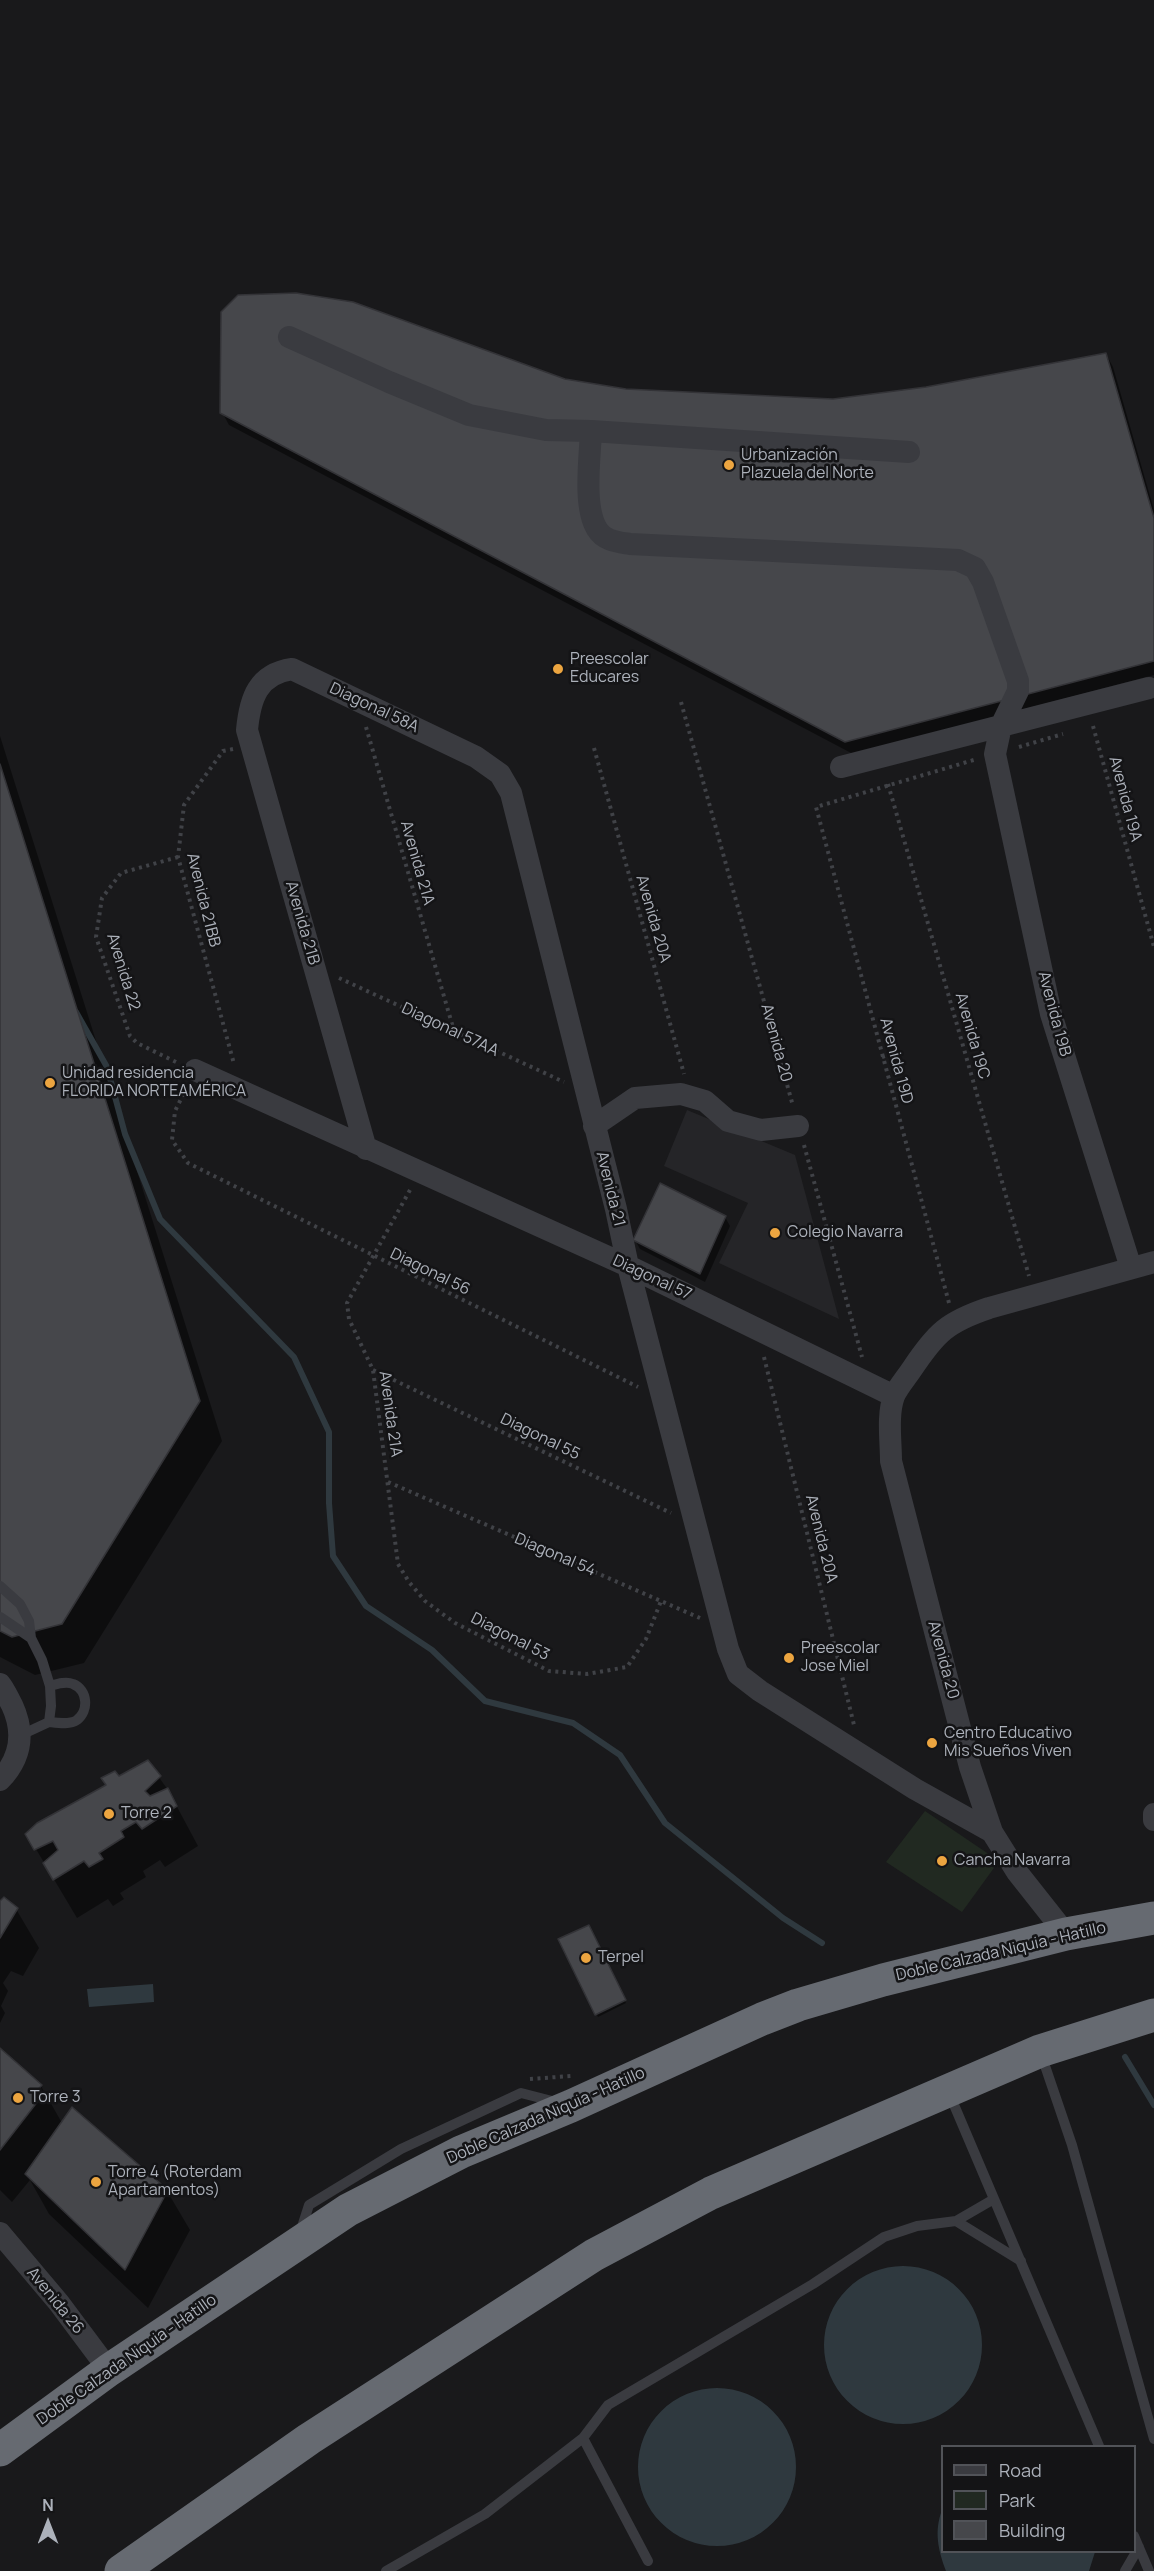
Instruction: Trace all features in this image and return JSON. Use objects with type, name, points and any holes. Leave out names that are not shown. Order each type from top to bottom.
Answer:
[{"type":"highway","name":"Doble Calzada Niquia - Hatillo","points":[[0,2450],[109,2370],[283,2252],[348,2210],[461,2152],[571,2106],[762,2019],[798,2005],[883,1980],[1066,1934],[1154,1918]]},
{"type":"highway","points":[[122,2571],[309,2439],[594,2255],[711,2193],[1040,2051],[1154,2015]]},
{"type":"street","points":[[289,336],[389,382],[469,415],[546,430],[909,452]]},
{"type":"street","points":[[591,431],[589,504],[597,530],[611,541],[630,544],[958,560],[975,568],[983,582],[1018,681],[1018,691],[1001,726]]},
{"type":"street","name":"Diagonal 58A","points":[[254,698],[266,678],[277,671],[292,669],[476,757],[500,774]]},
{"type":"street","points":[[841,767],[1149,688]]},
{"type":"street","name":"Avenida 21B","points":[[254,698],[249,712],[247,730],[366,1149]]},
{"type":"street","name":"Avenida 19B","points":[[1001,726],[995,754],[1051,1014],[1131,1268]]},
{"type":"street","name":"Avenida 21","points":[[500,774],[511,793],[616,1209],[628,1266],[722,1628],[738,1674],[760,1691],[861,1754]]},
{"type":"street","name":"Diagonal 57","points":[[195,1070],[628,1266],[894,1396]]},
{"type":"street","points":[[594,1126],[635,1098],[681,1094],[705,1101],[728,1121],[761,1130],[798,1126]]},
{"type":"street","points":[[894,1396],[929,1342],[954,1322],[981,1310],[1154,1262]]},
{"type":"street","name":"Avenida 20","points":[[894,1396],[890,1425],[891,1461],[970,1767],[992,1833],[1017,1872],[1066,1934]]},
{"type":"street","points":[[0,1684],[15,1712],[21,1735],[18,1753],[11,1769],[0,1780]]},
{"type":"street","points":[[861,1754],[915,1789],[992,1833]]},
{"type":"street","points":[[1154,1814],[1154,1820]]},
{"type":"street","name":"Avenida 26","points":[[0,2233],[59,2303],[109,2370]]},
{"type":"lane","points":[[0,1586],[20,1604],[29,1621],[31,1638],[42,1660],[50,1686],[49,1722]]},
{"type":"lane","points":[[0,1617],[31,1638]]},
{"type":"lane","points":[[21,1735],[49,1722],[67,1723],[76,1720],[84,1712],[86,1705],[81,1690],[74,1684],[59,1683],[50,1686]]},
{"type":"lane","points":[[1040,2051],[1072,2145],[1154,2439]]},
{"type":"lane","points":[[948,2091],[1099,2445]]},
{"type":"lane","points":[[386,2571],[485,2514],[583,2438],[608,2405],[813,2284],[884,2237],[917,2226],[956,2220],[994,2199]]},
{"type":"lane","points":[[956,2220],[1021,2261]]},
{"type":"lane","points":[[583,2438],[648,2561]]},
{"type":"lane","points":[[1136,2540],[1149,2571]]},
{"type":"lane","points":[[1136,2552],[1139,2547]]},
{"type":"lane","points":[[1125,2571],[1136,2553]]},
{"type":"path","name":"Avenida 21A","points":[[358,700],[454,1031]]},
{"type":"path","name":"Avenida 20","points":[[681,702],[870,1384]]},
{"type":"path","name":"Avenida 19A","points":[[1093,726],[1154,947]]},
{"type":"path","name":"Avenida 21BB","points":[[242,1092],[178,857],[184,805],[224,751],[251,744]]},
{"type":"path","name":"Avenida 20A","points":[[594,748],[690,1096]]},
{"type":"path","name":"Avenida 19C","points":[[888,784],[1034,1295]]},
{"type":"path","name":"Avenida 19D","points":[[816,807],[954,1322]]},
{"type":"path","name":"Avenida 22","points":[[178,857],[121,873],[102,898],[96,937],[130,1035],[137,1043],[195,1070]]},
{"type":"path","name":"Diagonal 57AA","points":[[314,967],[586,1092]]},
{"type":"path","points":[[882,1057],[900,1052]]},
{"type":"path","name":"Diagonal 56","points":[[195,1070],[175,1111],[172,1140],[188,1163],[372,1257],[663,1400]]},
{"type":"path","name":"Avenida 21A","points":[[419,1173],[347,1303],[349,1319],[373,1370],[398,1564],[425,1601]]},
{"type":"path","name":"Avenida 20A","points":[[758,1330],[861,1754]]},
{"type":"path","name":"Diagonal 55","points":[[373,1370],[696,1525]]},
{"type":"path","name":"Diagonal 54","points":[[388,1482],[722,1628]]},
{"type":"path","name":"Diagonal 53","points":[[425,1601],[455,1623],[549,1671],[587,1674],[627,1667],[646,1639],[661,1601]]},
{"type":"shaded area","name":"Colegio Navarra","points":[[687,1110],[795,1155],[839,1319],[719,1263],[748,1203],[664,1166]]},
{"type":"shaded area","points":[[153,1984],[154,2002],[89,2007],[87,1989]]},
{"type":"shaded area","points":[[903,2266],[918,2267],[933,2272],[947,2279],[959,2289],[969,2301],[976,2315],[981,2330],[981,2360],[976,2375],[969,2389],[959,2401],[947,2411],[933,2418],[918,2423],[903,2424],[888,2423],[873,2418],[859,2411],[847,2401],[837,2389],[830,2375],[825,2360],[824,2345],[825,2330],[830,2315],[837,2301],[847,2289],[859,2279],[873,2272],[888,2267]]},
{"type":"shaded area","points":[[717,2388],[732,2389],[747,2394],[761,2401],[773,2411],[783,2423],[790,2437],[795,2452],[795,2482],[790,2497],[783,2511],[773,2523],[761,2533],[747,2540],[732,2545],[717,2546],[702,2545],[687,2540],[673,2533],[661,2523],[651,2511],[644,2497],[639,2482],[638,2467],[639,2452],[644,2437],[651,2423],[661,2411],[673,2401],[687,2394],[702,2389]]},
{"type":"shaded area","points":[[941,2514],[941,2553],[1095,2553],[1089,2571],[946,2571],[941,2556],[938,2540]]},
{"type":"green space","name":"Cancha Navarra","points":[[925,1811],[999,1861],[962,1912],[886,1862]]},
{"type":"building","name":"Urbanización Plazuela del Norte","points":[[296,293],[353,302],[565,379],[626,389],[833,399],[926,387],[1106,353],[1154,518],[1154,661],[845,742],[220,413],[221,312],[238,295]]},
{"type":"building","name":"Unidad residencia FLORIDA NORTEAMÉRICA","points":[[0,764],[200,1401],[62,1624],[12,1637],[0,1631]]},
{"type":"building","points":[[660,1183],[726,1216],[700,1274],[633,1240]]},
{"type":"building","name":"Torre 2","points":[[148,1760],[161,1776],[145,1791],[150,1796],[168,1788],[177,1806],[142,1829],[136,1822],[121,1831],[124,1837],[99,1853],[103,1859],[89,1867],[84,1861],[53,1880],[43,1863],[58,1850],[53,1841],[34,1850],[25,1834],[37,1823],[106,1785],[101,1778],[115,1771],[119,1776]]},
{"type":"building","points":[[4,1897],[18,1908],[0,1938],[0,1901]]},
{"type":"building","name":"Terpel","points":[[589,1925],[626,2000],[595,2015],[558,1939]]},
{"type":"building","name":"Torre 3","points":[[0,2048],[42,2085],[33,2095],[38,2101],[0,2150]]},
{"type":"building","name":"Torre 4 (Roterdam Apartamentos)","points":[[72,2107],[168,2190],[125,2270],[25,2174]]},
{"type":"waterway","points":[[76,1012],[107,1067],[125,1134],[160,1219],[294,1357],[329,1432],[329,1503],[333,1556],[366,1606],[432,1650],[485,1701],[573,1723],[620,1755],[665,1823],[783,1918],[822,1943]]},
{"type":"waterway","points":[[1125,2057],[1154,2105]]},
{"type":"place","name":"Urbanización Plazuela del Norte","points":[[729,465]]},
{"type":"place","name":"Preescolar Educares","points":[[558,669]]},
{"type":"place","name":"Unidad residencia FLORIDA NORTEAMÉRICA","points":[[50,1083]]},
{"type":"place","name":"Colegio Navarra","points":[[775,1233]]},
{"type":"place","name":"Preescolar Jose Miel","points":[[789,1658]]},
{"type":"place","name":"Centro Educativo Mis Sueños Viven","points":[[932,1743]]},
{"type":"place","name":"Torre 2","points":[[109,1814]]},
{"type":"place","name":"Cancha Navarra","points":[[942,1861]]},
{"type":"place","name":"Terpel","points":[[586,1958]]},
{"type":"place","name":"Torre 3","points":[[18,2098]]},
{"type":"place","name":"Torre 4 (Roterdam Apartamentos)","points":[[96,2182]]}]
